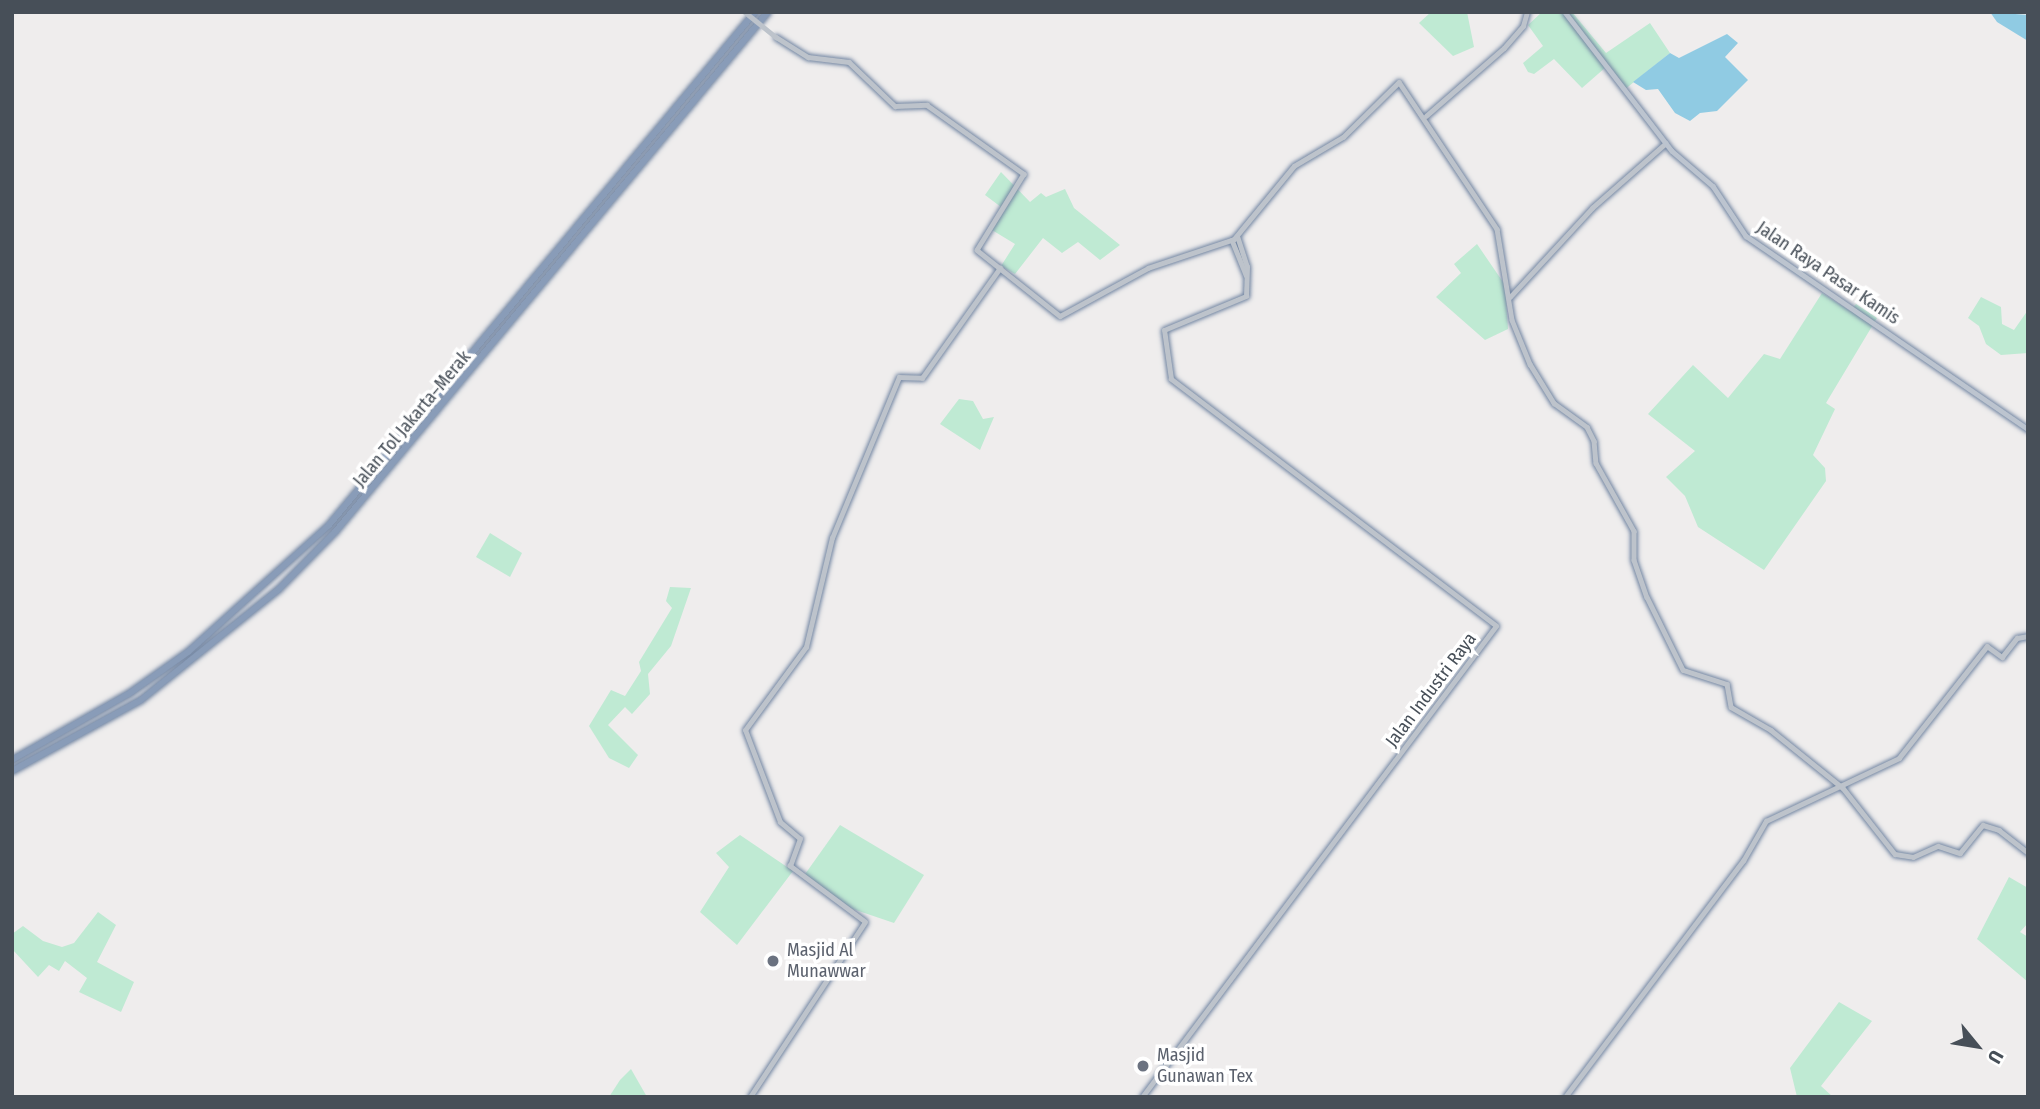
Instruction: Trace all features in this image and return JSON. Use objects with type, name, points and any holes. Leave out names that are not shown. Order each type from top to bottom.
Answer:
[{"type":"highway","name":"Jalan Tol Jakarta–Merak","points":[[12,760],[130,693],[188,652],[310,544],[755,12]]},
{"type":"highway","name":"Jalan Tol Jakarta–Merak","points":[[12,771],[141,700],[279,589],[345,521],[768,12]]},
{"type":"main road","name":"Jalan Raya Pasar Kamis","points":[[1565,12],[1665,143],[1713,186],[1746,236],[2028,429]]},
{"type":"street","points":[[745,12],[776,37],[808,57],[849,62],[895,106],[927,105],[1024,174],[977,247],[1063,316],[1081,300],[1148,268],[1235,238],[1294,166],[1343,137],[1399,82],[1426,116],[1497,229],[1510,298],[1534,372],[1553,403],[1578,419],[1594,441],[1596,463],[1634,531],[1634,560],[1647,597],[1683,670],[1727,684],[1731,707],[1771,730],[1843,788],[1895,854],[1913,857],[1938,846],[1960,853],[1983,825],[1999,830],[2028,853]]},
{"type":"street","points":[[1426,116],[1504,48],[1523,26],[1527,12]]},
{"type":"street","points":[[1510,298],[1600,200],[1665,143]]},
{"type":"street","name":"Jalan Industri Raya","points":[[1142,1097],[1496,626],[1171,379],[1164,330],[1242,299],[1248,291],[1235,238]]},
{"type":"street","points":[[750,1097],[865,922],[790,866],[800,839],[780,822],[745,730],[806,647],[832,538],[899,377],[922,378],[1000,268]]},
{"type":"street","points":[[1565,1097],[1743,860],[1766,821],[1843,788],[1904,755],[1987,646],[2002,657],[2017,638],[2028,636]]},
{"type":"green space","points":[[1431,12],[1467,12],[1474,47],[1453,56],[1419,23]]},
{"type":"green space","points":[[1542,12],[1572,12],[1606,53],[1650,23],[1670,53],[1624,90],[1606,67],[1582,88],[1554,59],[1534,74],[1528,72],[1523,63],[1543,46],[1528,25]]},
{"type":"green space","points":[[1001,172],[1030,202],[1041,193],[1046,197],[1065,189],[1074,208],[1120,245],[1100,260],[1078,242],[1062,253],[1043,238],[1015,274],[1001,266],[1015,244],[992,230],[1005,210],[985,195]]},
{"type":"green space","points":[[1477,244],[1505,285],[1508,329],[1485,340],[1436,297],[1461,273],[1454,264]]},
{"type":"green space","points":[[1822,293],[1850,311],[1856,304],[1877,318],[1826,403],[1835,409],[1813,455],[1825,468],[1826,481],[1764,570],[1698,527],[1685,496],[1666,477],[1695,451],[1648,414],[1693,365],[1728,398],[1764,354],[1780,359]]},
{"type":"green space","points":[[1981,297],[2001,307],[2002,324],[2014,330],[2028,310],[2028,353],[2001,355],[1986,344],[1979,326],[1968,318]]},
{"type":"green space","points":[[959,399],[973,401],[983,419],[994,417],[980,450],[940,424]]},
{"type":"green space","points":[[490,533],[522,553],[510,577],[476,557]]},
{"type":"green space","points":[[670,587],[691,588],[671,646],[648,674],[650,694],[632,714],[625,707],[608,725],[638,755],[629,768],[609,758],[589,726],[611,690],[625,696],[641,671],[639,662],[672,608],[666,601]]},
{"type":"green space","points":[[840,825],[924,875],[894,923],[838,904],[803,877]]},
{"type":"green space","points":[[740,835],[793,871],[737,945],[700,912],[729,867],[716,853]]},
{"type":"green space","points":[[2009,877],[2028,888],[2028,923],[2020,932],[2028,937],[2028,982],[1977,939]]},
{"type":"green space","points":[[98,912],[116,925],[97,962],[134,982],[121,1012],[79,992],[87,978],[65,961],[59,971],[49,965],[38,977],[12,949],[12,934],[23,926],[43,941],[62,947],[74,943]]},
{"type":"green space","points":[[1839,1002],[1872,1021],[1821,1086],[1833,1097],[1797,1097],[1790,1068]]},
{"type":"green space","points":[[631,1069],[647,1097],[609,1097],[620,1080]]},
{"type":"water","points":[[1990,12],[2028,15],[2028,41],[1997,22]]},
{"type":"water","points":[[1727,34],[1738,43],[1725,57],[1748,80],[1717,111],[1700,113],[1690,121],[1675,113],[1658,89],[1646,90],[1633,82],[1670,53],[1679,58]]},
{"type":"place","name":"Masjid Al Munawwar","points":[[773,961]]},
{"type":"place","name":"Masjid Gunawan Tex","points":[[1143,1066]]}]
